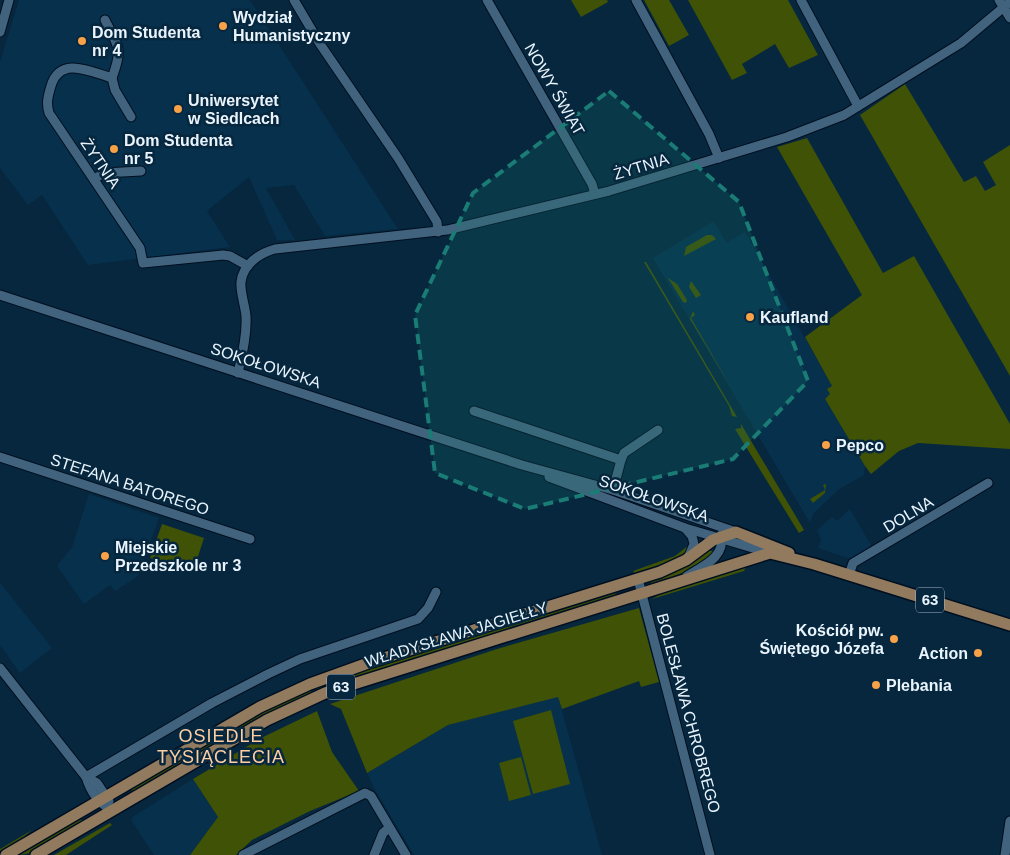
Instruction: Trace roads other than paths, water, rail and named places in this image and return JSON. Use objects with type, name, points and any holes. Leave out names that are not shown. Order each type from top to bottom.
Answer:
[{"type":"main road","name":"SOKOŁOWSKA","points":[[736,532],[782,549],[806,562]]},
{"type":"main road","name":"WŁADYSŁAWA JAGIEŁŁY","points":[[6,855],[260,707],[310,684],[364,664],[638,579],[686,560],[713,540],[736,532]]},
{"type":"main road","name":"SOKOŁOWSKA","points":[[770,553],[849,575],[1010,626]]},
{"type":"main road","name":"WŁADYSŁAWA JAGIEŁŁY","points":[[36,855],[260,724],[321,695],[375,676],[770,553]]},
{"type":"street","points":[[0,32],[9,0]]},
{"type":"street","points":[[294,0],[320,44],[398,158],[437,222],[438,232]]},
{"type":"street","name":"NOWY ŚWIAT","points":[[487,0],[592,184],[595,194]]},
{"type":"street","points":[[636,0],[709,134],[719,158]]},
{"type":"street","points":[[801,0],[858,106]]},
{"type":"street","points":[[1004,3],[1010,18]]},
{"type":"street","name":"ŻYTNIA","points":[[112,78],[68,67],[59,71],[54,77],[47,98],[49,113],[140,248],[143,263],[223,255],[230,256],[248,266],[261,253],[275,249],[438,232],[595,194],[719,158],[824,124],[858,106],[961,43],[1004,3]]},
{"type":"street","points":[[105,20],[120,50],[120,56],[112,78],[115,90],[131,117]]},
{"type":"street","points":[[94,179],[104,173],[141,171]]},
{"type":"street","points":[[238,373],[244,348],[246,317],[241,281],[248,266]]},
{"type":"street","name":"SOKOŁOWSKA","points":[[0,295],[522,465],[613,490],[736,532]]},
{"type":"street","points":[[474,411],[621,460]]},
{"type":"street","points":[[613,490],[624,453],[658,430]]},
{"type":"street","name":"STEFANA BATOREGO","points":[[0,456],[250,539]]},
{"type":"street","name":"SOKOŁOWSKA","points":[[522,465],[568,485],[685,528],[722,537],[770,553]]},
{"type":"street","name":"DOLNA","points":[[849,575],[853,564],[988,483]]},
{"type":"street","name":"SOKOŁOWSKA","points":[[715,524],[722,537]]},
{"type":"street","points":[[685,528],[692,536],[694,544],[686,560]]},
{"type":"street","points":[[674,584],[716,557],[722,549],[722,537]]},
{"type":"street","name":"BOLESŁAWA CHROBREGO","points":[[638,579],[710,855]]},
{"type":"street","points":[[86,777],[212,703],[300,659],[368,634],[418,619],[428,608],[436,592]]},
{"type":"street","points":[[0,668],[86,777],[97,783],[103,800],[112,811]]},
{"type":"street","points":[[243,855],[365,793],[371,796],[406,855]]},
{"type":"street","points":[[1005,855],[1010,821]]},
{"type":"street","points":[[374,855],[383,833],[389,828]]},
{"type":"place","name":"Wydział Humanistyczny","points":[[223,26]]},
{"type":"place","name":"Dom Studenta nr 4","points":[[82,41]]},
{"type":"place","name":"Uniwersytet w Siedlcach","points":[[178,109]]},
{"type":"place","name":"Dom Studenta nr 5","points":[[114,149]]},
{"type":"place","name":"Kaufland","points":[[750,317]]},
{"type":"place","name":"Pepco","points":[[826,445]]},
{"type":"place","name":"Miejskie Przedszkole nr 3","points":[[105,556]]},
{"type":"place","name":"Kościół pw. Świętego Józefa","points":[[894,639]]},
{"type":"place","name":"Action","points":[[978,653]]},
{"type":"place","name":"Plebania","points":[[876,685]]},
{"type":"district","name":"OSIEDLE TYSIĄCLECIA","points":[[221,746]]}]
